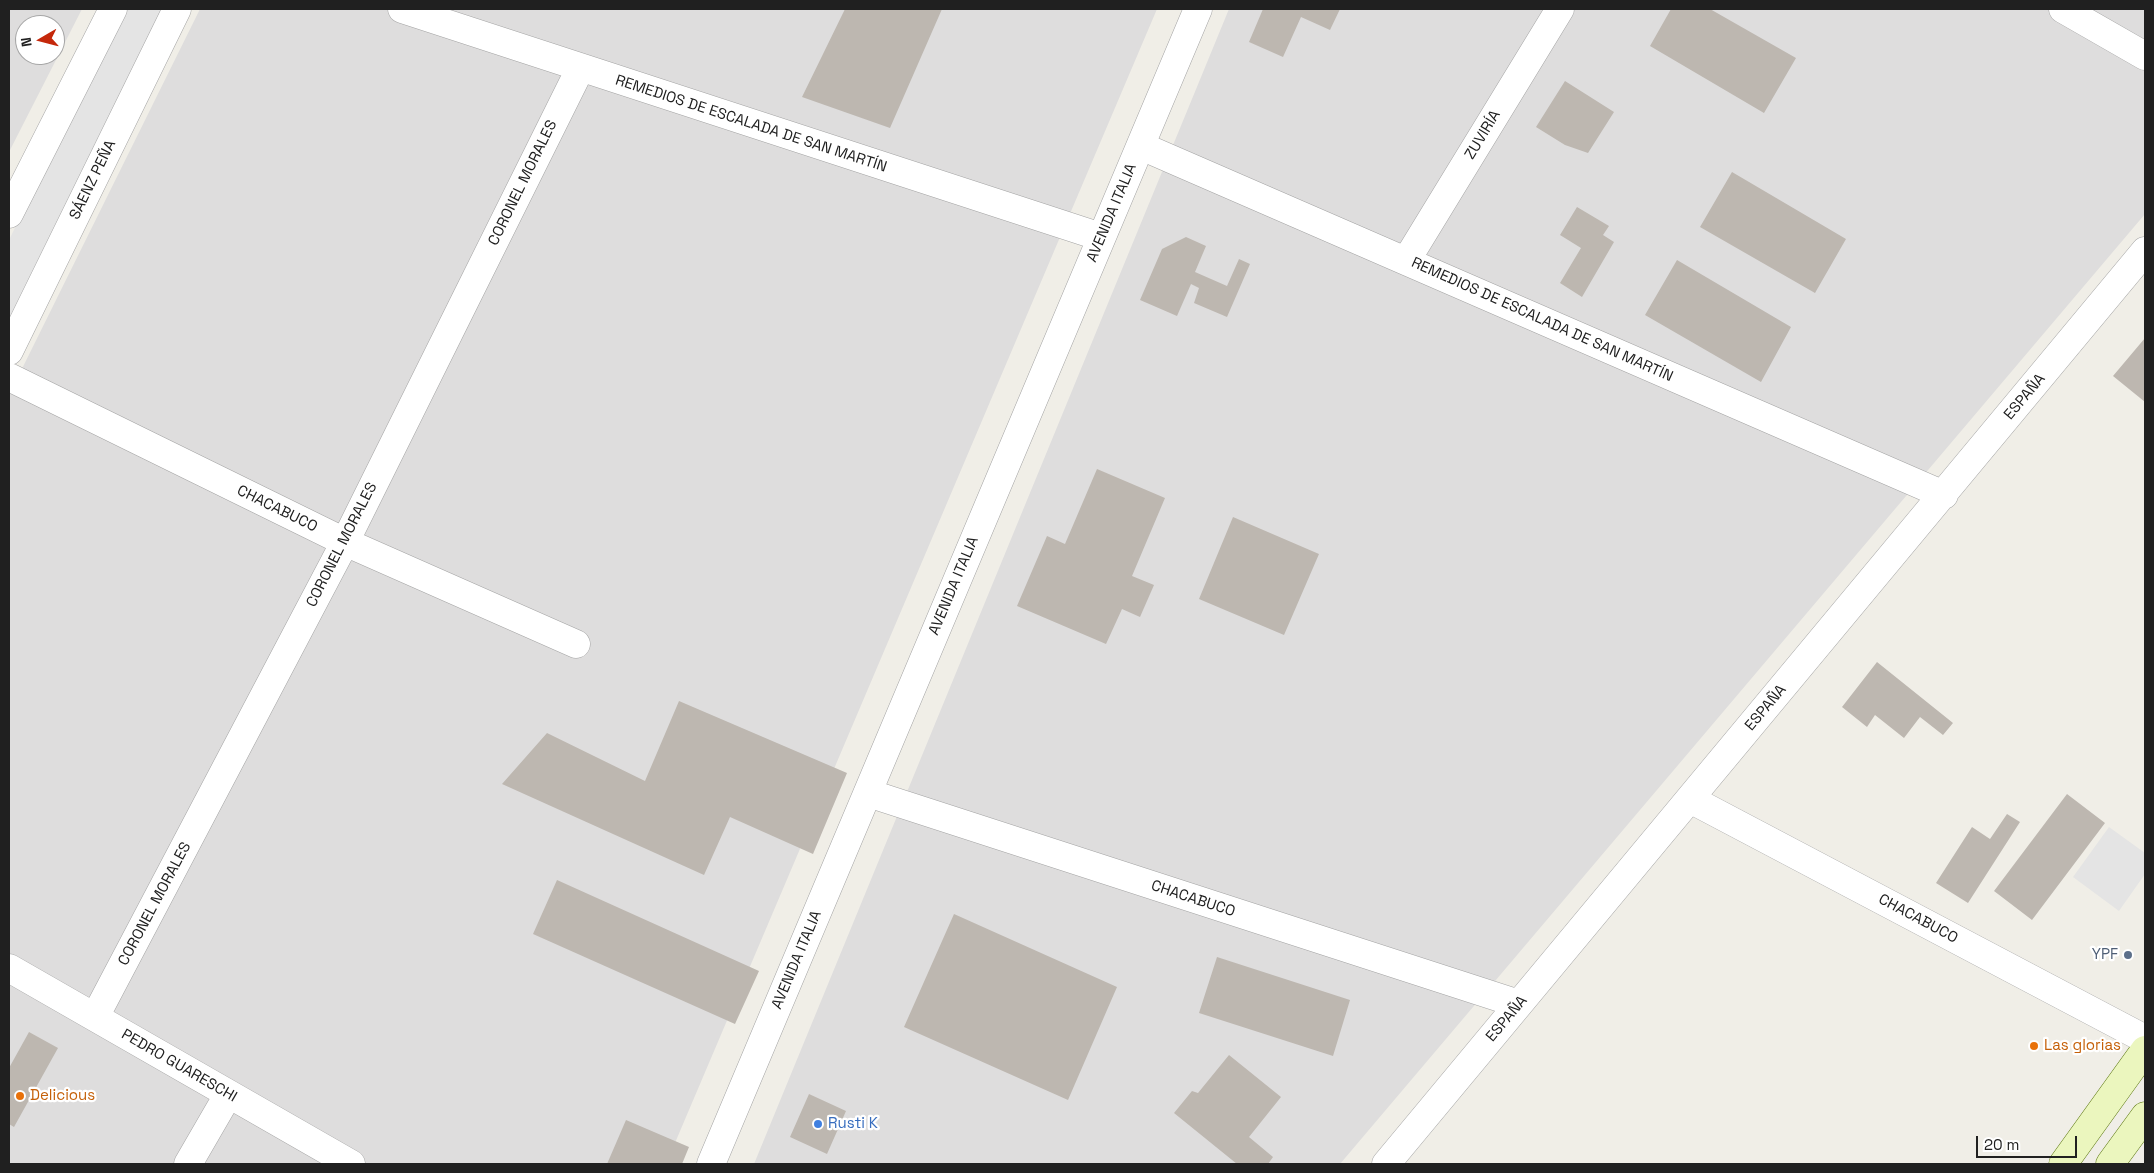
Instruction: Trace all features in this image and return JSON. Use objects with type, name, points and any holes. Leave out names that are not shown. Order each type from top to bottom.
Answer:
[{"type":"main road","points":[[2063,1164],[2145,1050]]},
{"type":"main road","points":[[2110,1164],[2145,1116]]},
{"type":"street","points":[[9,214],[113,9]]},
{"type":"street","name":"SÁENZ PEÑA","points":[[9,351],[177,9]]},
{"type":"street","name":"REMEDIOS DE ESCALADA DE SAN MARTÍN","points":[[402,9],[1101,237]]},
{"type":"street","name":"AVENIDA ITALIA","points":[[711,1164],[1198,9]]},
{"type":"street","name":"ZUVIRÍA","points":[[1406,261],[1560,9]]},
{"type":"street","points":[[2063,9],[2145,56]]},
{"type":"street","name":"CORONEL MORALES","points":[[95,1017],[345,542],[580,68]]},
{"type":"street","name":"REMEDIOS DE ESCALADA DE SAN MARTÍN","points":[[1141,146],[1944,495]]},
{"type":"street","name":"ESPAÑA","points":[[1386,1164],[2145,251]]},
{"type":"street","name":"CHACABUCO","points":[[9,377],[345,542],[576,644]]},
{"type":"street","name":"CHACABUCO","points":[[868,793],[1519,1004]]},
{"type":"street","name":"CHACABUCO","points":[[1690,799],[2145,1039]]},
{"type":"street","name":"PEDRO GUARESCHI","points":[[9,968],[350,1164]]},
{"type":"street","points":[[188,1164],[228,1095]]},
{"type":"shaded area","points":[[9,9],[82,9],[65,42],[65,15],[15,15],[15,65],[53,65],[9,152]]},
{"type":"shaded area","points":[[123,9],[169,9],[9,325],[9,240]]},
{"type":"shaded area","points":[[200,9],[1157,9],[666,1164],[9,1164],[9,395]]},
{"type":"shaded area","points":[[1229,9],[2145,9],[2145,214],[1340,1164],[754,1164]]},
{"type":"shaded area","points":[[2109,827],[2145,853],[2145,874],[2119,911],[2073,877]]},
{"type":"building","points":[[845,9],[942,9],[890,128],[802,97]]},
{"type":"building","points":[[1263,9],[1340,9],[1330,30],[1301,17],[1283,57],[1249,42]]},
{"type":"building","points":[[1671,9],[1710,9],[1796,58],[1764,113],[1650,46]]},
{"type":"building","points":[[1565,81],[1614,112],[1588,153],[1565,145],[1536,127]]},
{"type":"building","points":[[1732,172],[1846,239],[1815,293],[1700,227]]},
{"type":"building","points":[[1577,207],[1609,226],[1603,235],[1614,242],[1582,297],[1560,283],[1581,248],[1560,235]]},
{"type":"building","points":[[1186,237],[1206,246],[1195,272],[1227,286],[1239,259],[1250,264],[1227,317],[1194,303],[1199,288],[1191,284],[1177,316],[1140,300],[1162,249]]},
{"type":"building","points":[[1677,260],[1791,327],[1761,382],[1645,315]]},
{"type":"building","points":[[2145,338],[2145,402],[2113,376]]},
{"type":"building","points":[[1097,469],[1165,498],[1132,576],[1154,585],[1140,617],[1122,609],[1106,644],[1017,606],[1047,536],[1065,544]]},
{"type":"building","points":[[1233,517],[1319,554],[1284,635],[1199,599]]},
{"type":"building","points":[[1877,662],[1953,723],[1943,735],[1920,717],[1904,738],[1875,715],[1867,727],[1842,707]]},
{"type":"building","points":[[679,701],[847,773],[813,854],[730,817],[704,875],[502,784],[547,733],[645,781]]},
{"type":"building","points":[[2067,794],[2105,823],[2032,920],[1994,891]]},
{"type":"building","points":[[2007,814],[2020,822],[1968,903],[1936,883],[1972,827],[1990,839]]},
{"type":"building","points":[[557,880],[759,971],[735,1024],[533,934]]},
{"type":"building","points":[[954,914],[1117,987],[1068,1100],[904,1027]]},
{"type":"building","points":[[1217,957],[1350,1000],[1333,1056],[1199,1013]]},
{"type":"building","name":"Delicious","points":[[29,1032],[58,1048],[14,1127],[9,1124],[9,1068]]},
{"type":"building","points":[[1229,1055],[1281,1097],[1249,1137],[1273,1157],[1268,1164],[1237,1164],[1174,1113],[1192,1091],[1198,1093]]},
{"type":"building","name":"Rusti K","points":[[809,1094],[846,1111],[827,1154],[790,1137]]},
{"type":"building","points":[[626,1120],[689,1147],[682,1164],[607,1164]]},
{"type":"place","name":"YPF","points":[[2128,955]]},
{"type":"place","name":"Las glorias","points":[[2034,1046]]},
{"type":"place","name":"Delicious","points":[[20,1096]]},
{"type":"place","name":"Rusti K","points":[[818,1124]]}]
